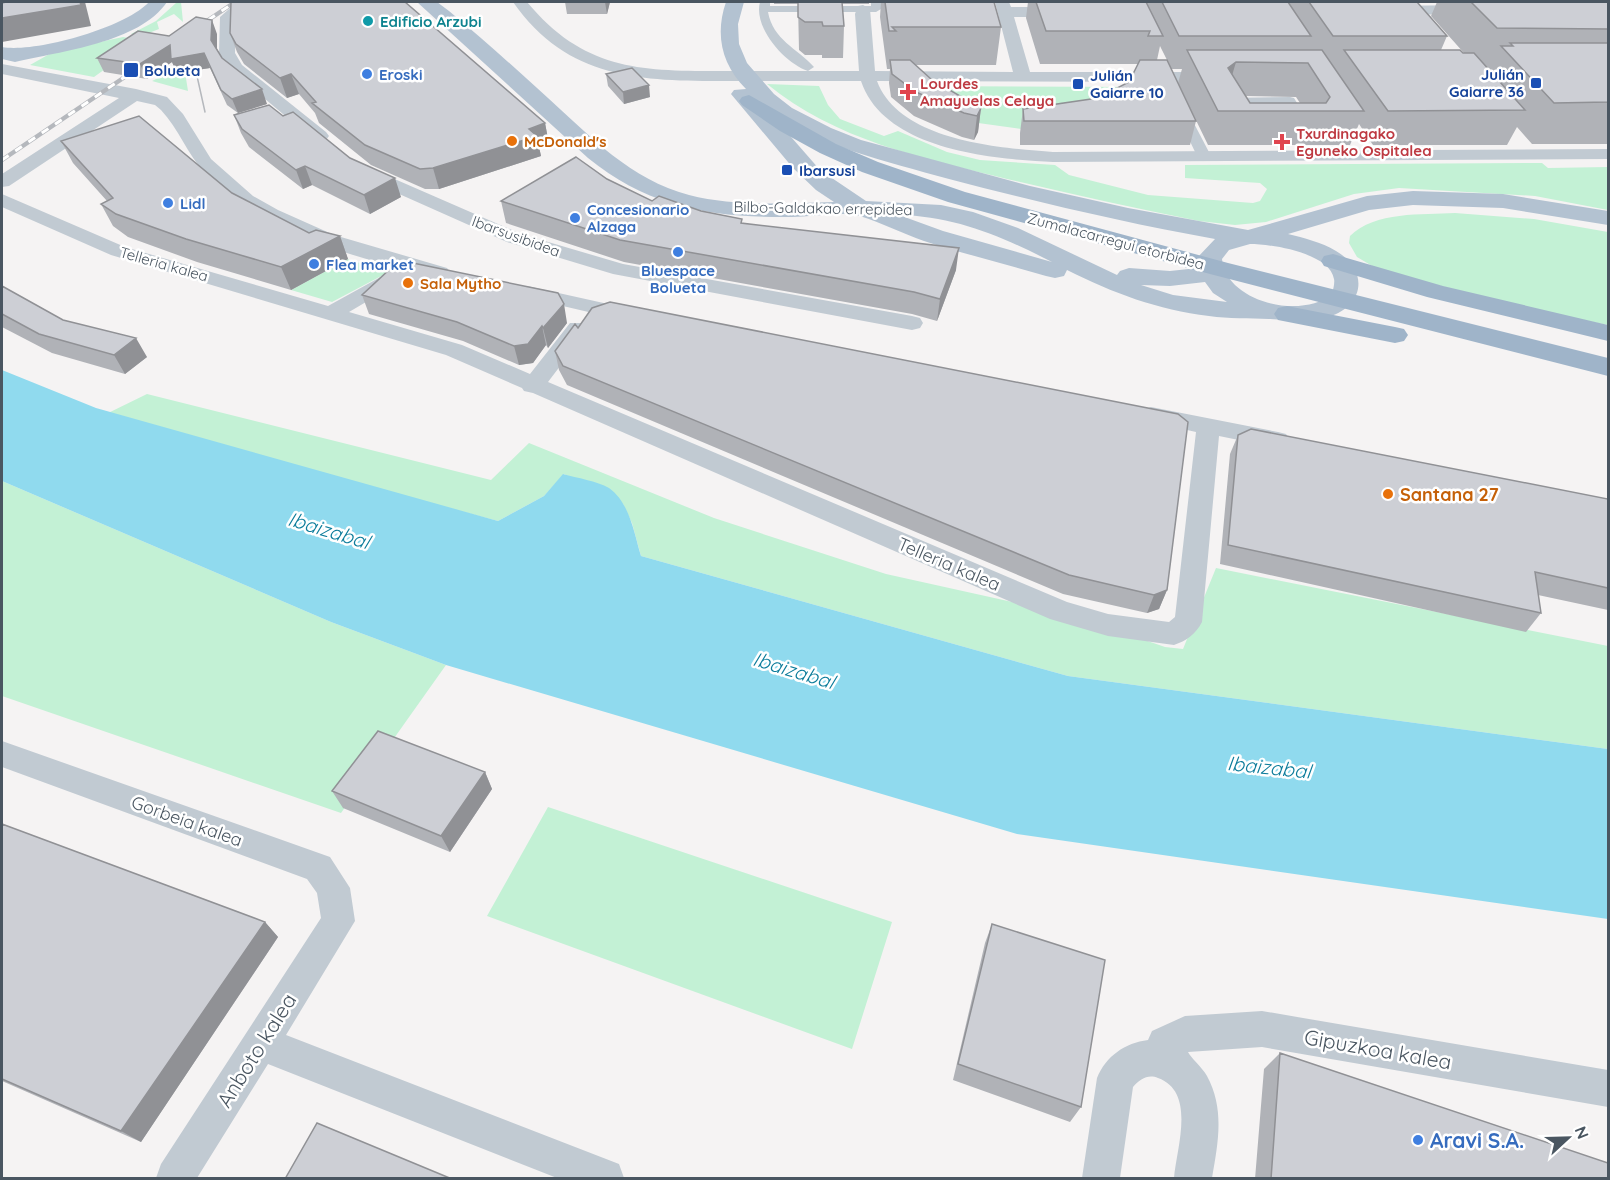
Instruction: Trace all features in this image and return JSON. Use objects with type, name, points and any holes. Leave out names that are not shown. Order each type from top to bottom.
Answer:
[{"type":"highway","name":"Zumalacarregui etorbidea","points":[[749,101],[774,120],[828,150],[885,174],[944,193],[1302,284],[1608,353]]},
{"type":"highway","name":"Zumalacarregui etorbidea","points":[[824,134],[868,154],[972,189],[1302,284],[1608,367]]},
{"type":"highway","points":[[1333,262],[1436,292],[1608,333]]},
{"type":"highway","points":[[1290,313],[1409,338],[1608,387]]},
{"type":"main road","points":[[6,59],[118,28],[149,13],[158,2]]},
{"type":"main road","name":"Bilbo-Galdakao errepidea","points":[[426,2],[474,42],[606,162],[626,177],[663,195],[685,201],[734,208],[887,207],[939,211],[1013,232],[1118,285],[1161,300],[1235,310],[1290,313]]},
{"type":"main road","name":"Zumalacarregui etorbidea","points":[[718,2],[713,11],[710,36],[716,60],[725,76],[749,101]]},
{"type":"main road","name":"Zumalacarregui etorbidea","points":[[735,2],[728,18],[728,39],[743,73],[765,96],[824,134]]},
{"type":"main road","points":[[749,101],[793,156],[824,184],[852,204],[877,215],[1095,284],[1161,300]]},
{"type":"main road","points":[[824,134],[957,173],[1076,204],[1244,238],[1292,241],[1333,262],[1347,282],[1345,296],[1331,308],[1290,313],[1231,296],[1219,286],[1210,273],[1209,262],[1214,251],[1244,238],[1367,203],[1413,198],[1503,201],[1608,218]]},
{"type":"main road","points":[[1333,262],[1336,231],[1353,220],[1412,209],[1458,208],[1508,211],[1608,227]]},
{"type":"main road","name":"Bilbo-Galdakao errepidea","points":[[1067,258],[1120,275],[1152,280],[1210,273]]},
{"type":"street","points":[[520,2],[552,36],[604,66],[630,74],[694,78],[804,72],[868,77],[1167,80],[1237,77]]},
{"type":"street","points":[[248,5],[228,17],[227,53],[236,68],[336,149]]},
{"type":"street","points":[[804,72],[765,26],[764,5],[869,5],[868,77],[873,91],[892,114],[918,130],[959,145],[1014,155],[1608,154]]},
{"type":"street","points":[[1023,77],[1004,7],[1082,12]]},
{"type":"street","points":[[1372,11],[1487,9]]},
{"type":"street","points":[[1406,10],[1417,24]]},
{"type":"street","points":[[6,59],[161,101],[171,108],[196,151],[219,176],[274,218],[327,238],[415,266],[460,276]]},
{"type":"street","points":[[1167,80],[1204,156]]},
{"type":"street","points":[[2,182],[136,94]]},
{"type":"street","points":[[1290,101],[1309,132],[1243,132],[1226,102],[1290,101]]},
{"type":"street","points":[[1357,139],[1368,155]]},
{"type":"street","points":[[1515,139],[1528,155]]},
{"type":"street","name":"Ibarsusibidea","points":[[355,164],[398,188],[514,238],[620,270],[912,323]]},
{"type":"street","name":"Telleria kalea","points":[[2,200],[118,251],[454,350],[532,386],[1060,611],[1108,625],[1173,634],[1188,622],[1208,426]]},
{"type":"street","points":[[332,313],[415,266]]},
{"type":"street","points":[[504,287],[650,319]]},
{"type":"street","points":[[532,386],[593,308]]},
{"type":"street","points":[[1127,411],[1302,444]]},
{"type":"street","name":"Gorbeia kalea","points":[[2,754],[318,868],[333,888],[338,921]]},
{"type":"street","name":"Anboto kalea","points":[[175,1179],[338,921]]},
{"type":"street","name":"Gipuzkoa kalea","points":[[1161,1060],[1165,1044],[1185,1034],[1262,1029],[1608,1089]]},
{"type":"street","points":[[261,1043],[605,1179]]},
{"type":"street","points":[[1101,1179],[1116,1078],[1132,1061],[1148,1057],[1161,1060],[1177,1068],[1188,1079],[1200,1106],[1193,1179]]},
{"type":"green space","points":[[181,2],[183,22],[174,14],[157,22],[159,29],[141,36],[131,34],[156,21],[176,3]]},
{"type":"green space","points":[[123,37],[144,41],[94,77],[30,65],[53,52]]},
{"type":"green space","points":[[177,69],[177,73],[185,72],[188,91],[152,81]]},
{"type":"green space","points":[[767,84],[819,86],[828,105],[840,119],[884,136],[898,131],[947,152],[980,160],[1055,165],[1069,175],[1148,195],[1253,203],[1260,201],[1267,189],[1260,183],[1185,178],[1185,165],[1542,163],[1548,168],[1608,167],[1608,210],[1535,196],[1399,188],[1354,194],[1266,222],[1235,225],[1199,221],[1031,185],[881,145],[821,120]]},
{"type":"green space","points":[[913,86],[1133,87],[1029,130],[971,122]]},
{"type":"green space","points":[[1455,213],[1534,219],[1608,232],[1608,325],[1543,312],[1379,270],[1357,257],[1349,243],[1350,236],[1360,228],[1386,218]]},
{"type":"green space","points":[[348,259],[353,263],[381,264],[385,266],[387,273],[332,302],[291,290]]},
{"type":"green space","points":[[147,394],[491,480],[529,443],[714,518],[886,574],[1075,616],[1165,647],[1183,649],[1216,568],[1608,646],[1608,749],[1068,676],[641,556],[632,523],[623,504],[564,474],[544,496],[498,521],[102,416]]},
{"type":"green space","points":[[2,481],[331,622],[446,665],[341,813],[2,696]]},
{"type":"green space","points":[[548,807],[892,922],[852,1049],[487,916]]},
{"type":"water","name":"Ibaizabal","points":[[2,370],[96,408],[498,521],[544,496],[563,474],[593,482],[609,488],[622,502],[627,510],[641,556],[1068,676],[1608,749],[1608,919],[1017,834],[446,665],[331,622],[2,481]]},
{"type":"building","points":[[80,2],[81,5],[2,18],[2,3]]},
{"type":"building","points":[[231,2],[405,2],[545,123],[529,129],[537,136],[433,168],[420,169],[365,145],[312,103],[316,102],[291,74],[280,78],[236,44],[230,33]]},
{"type":"building","points":[[798,2],[842,2],[844,26],[823,26],[822,22],[805,22],[798,17]]},
{"type":"building","points":[[885,2],[994,2],[1001,27],[892,27],[896,31],[889,31]]},
{"type":"building","points":[[1036,2],[1146,2],[1163,36],[1148,36],[1150,31],[1046,31]]},
{"type":"building","points":[[1162,2],[1288,2],[1311,36],[1179,36]]},
{"type":"building","points":[[1309,2],[1417,2],[1447,36],[1333,36]]},
{"type":"building","points":[[1471,2],[1608,2],[1608,29],[1497,28]]},
{"type":"building","points":[[196,17],[212,20],[211,40],[222,58],[262,89],[232,99],[221,90],[204,53],[171,59],[170,45],[140,64],[97,58],[138,31],[169,36]]},
{"type":"building","points":[[1510,43],[1608,43],[1608,102],[1554,103],[1501,46],[1513,46]]},
{"type":"building","points":[[1187,50],[1322,50],[1364,111],[1218,111]],"holes":[[[1236,62],[1308,63],[1330,97],[1326,103],[1250,103],[1228,68]]]},
{"type":"building","points":[[1344,50],[1460,50],[1463,53],[1474,53],[1525,110],[1388,111]]},
{"type":"building","points":[[890,60],[910,60],[932,80],[981,108],[977,116],[964,113],[916,92],[892,74]]},
{"type":"building","points":[[1140,60],[1167,60],[1196,121],[1024,121],[1023,109],[1098,98],[1129,82]]},
{"type":"building","points":[[632,68],[649,85],[623,92],[606,74]]},
{"type":"building","points":[[269,105],[283,116],[293,112],[350,158],[395,178],[364,195],[305,166],[296,170],[242,129],[234,115]]},
{"type":"building","points":[[139,116],[232,193],[309,233],[316,230],[340,236],[281,267],[186,239],[116,214],[101,204],[113,198],[61,141]]},
{"type":"building","points":[[576,157],[607,179],[652,201],[659,196],[701,211],[742,219],[741,223],[959,248],[940,299],[914,292],[620,240],[501,201]]},
{"type":"building","points":[[408,262],[558,293],[564,304],[528,344],[514,346],[457,322],[362,295],[390,269]]},
{"type":"building","points":[[2,286],[63,320],[136,338],[114,355],[39,334],[2,314]]},
{"type":"building","points":[[610,302],[1178,414],[1188,422],[1167,590],[1154,595],[1069,575],[563,366],[555,351],[575,324],[578,328],[592,308]]},
{"type":"building","points":[[1251,429],[1608,499],[1608,588],[1535,572],[1541,613],[1228,545],[1238,435]]},
{"type":"building","points":[[378,731],[485,772],[441,836],[332,791]]},
{"type":"building","points":[[2,824],[265,922],[121,1131],[2,1079]]},
{"type":"building","points":[[992,924],[1105,960],[1081,1107],[958,1064]]},
{"type":"building","points":[[1280,1053],[1608,1163],[1608,1179],[1271,1179]]},
{"type":"building","points":[[317,1123],[452,1179],[285,1179]]},
{"type":"tram line","points":[[193,58],[205,112]]},
{"type":"railway","points":[[195,29],[235,2]]},
{"type":"railway","points":[[2,160],[141,66]]},
{"type":"place","name":"Edificio Arzubi","points":[[368,21]]},
{"type":"place","name":"Bolueta","points":[[131,70]]},
{"type":"place","name":"Eroski","points":[[367,74]]},
{"type":"place","name":"Julián Gaiarre 36","points":[[1536,83]]},
{"type":"place","name":"Julián Gaiarre 10","points":[[1078,84]]},
{"type":"place","name":"Lourdes Amayuelas Celaya","points":[[908,92]]},
{"type":"place","name":"McDonald's","points":[[512,141]]},
{"type":"place","name":"Txurdinagako Eguneko Ospitalea","points":[[1282,142]]},
{"type":"place","name":"Ibarsusi","points":[[787,170]]},
{"type":"place","name":"Lidl","points":[[168,203]]},
{"type":"place","name":"Concesionario Alzaga","points":[[575,218]]},
{"type":"place","name":"Bluespace Bolueta","points":[[678,252]]},
{"type":"place","name":"Flea market","points":[[314,264]]},
{"type":"place","name":"Sala Mytho","points":[[408,283]]},
{"type":"place","name":"Santana 27","points":[[1388,494]]},
{"type":"place","name":"Aravi S.A.","points":[[1418,1140]]}]
